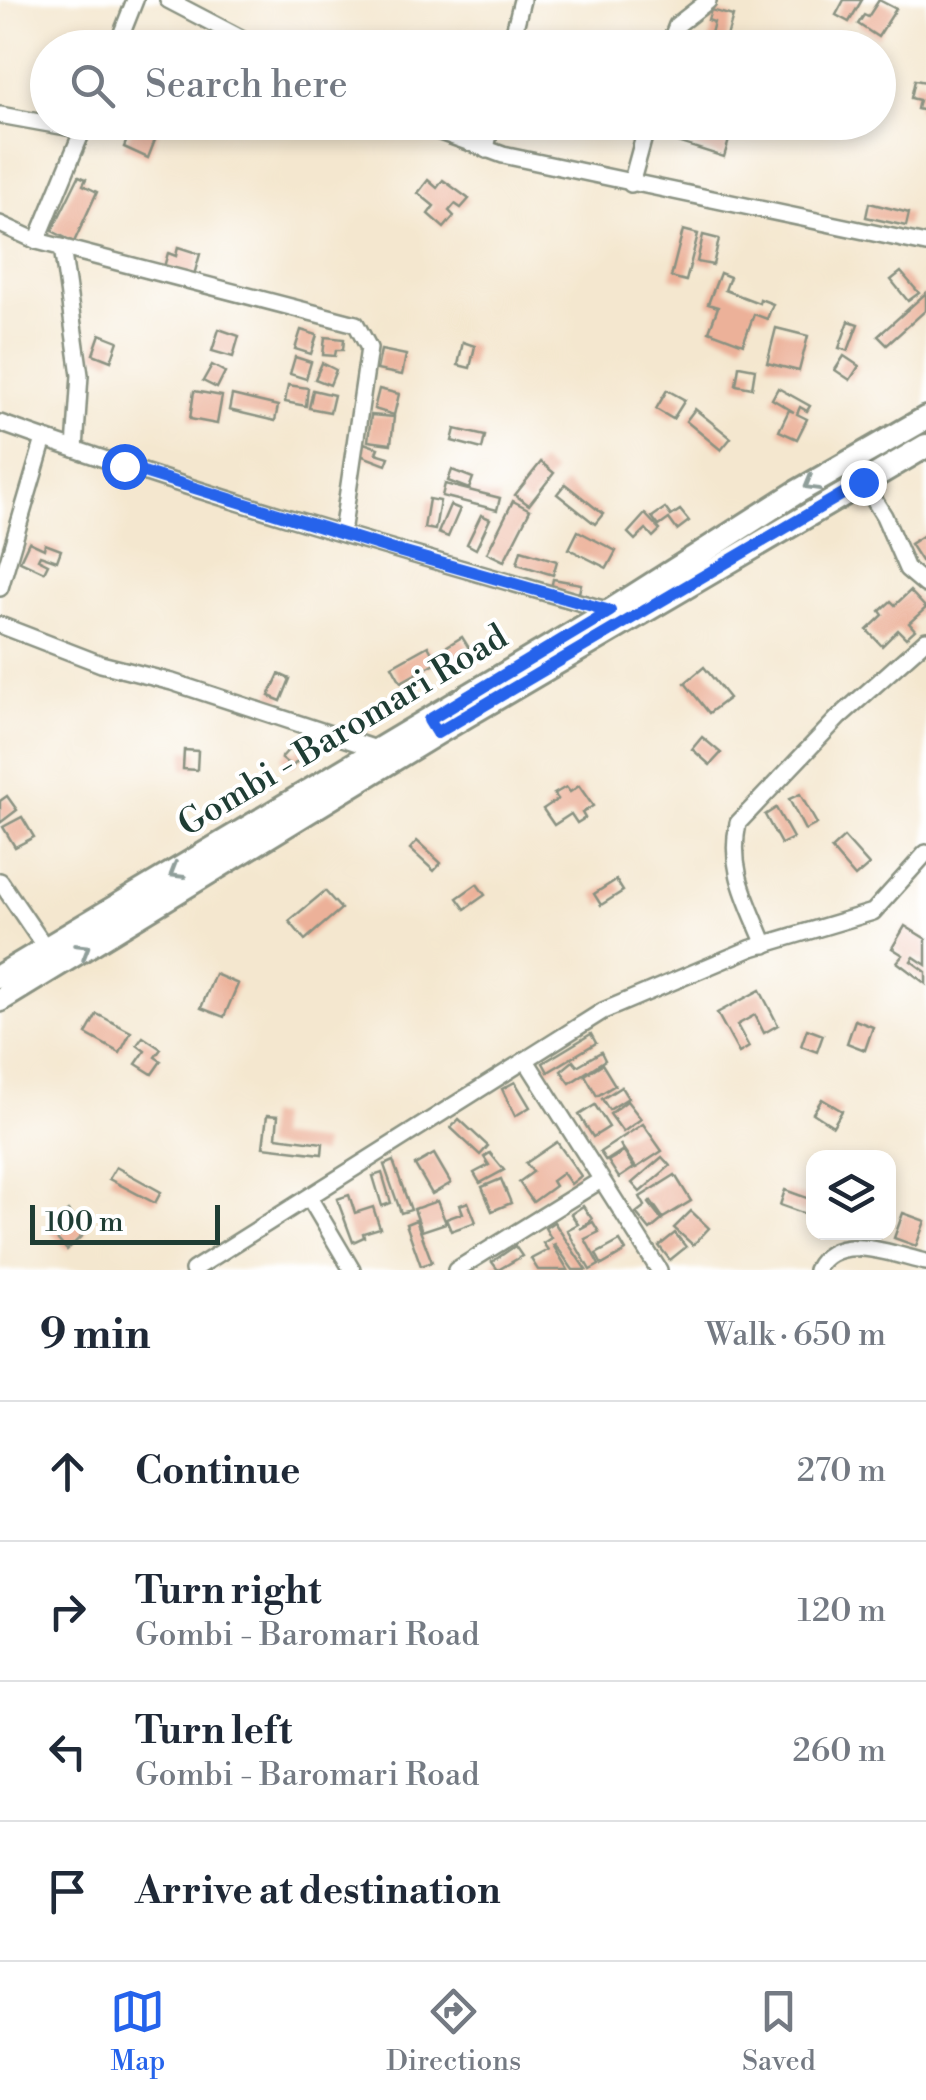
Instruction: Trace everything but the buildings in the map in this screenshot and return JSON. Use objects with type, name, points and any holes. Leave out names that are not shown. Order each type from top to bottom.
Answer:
[{"type":"main road","name":"Gombi - Baromari Road","points":[[0,1000],[797,492],[926,418]]},
{"type":"main road","name":"Gombi - Baromari Road","points":[[0,976],[379,750],[433,727],[926,446]]},
{"type":"street","points":[[123,30],[135,0]]},
{"type":"street","points":[[168,0],[226,30]]},
{"type":"street","points":[[514,30],[522,0]]},
{"type":"street","points":[[675,30],[708,1]]},
{"type":"street","points":[[0,114],[30,118]]},
{"type":"street","points":[[36,240],[79,140]]},
{"type":"street","points":[[460,140],[486,150],[632,184],[893,234],[926,244]]},
{"type":"street","points":[[486,150],[488,140]]},
{"type":"street","points":[[632,184],[643,140]]},
{"type":"street","points":[[0,224],[36,240],[356,324],[369,348],[342,533]]},
{"type":"street","points":[[62,247],[80,375],[75,448]]},
{"type":"street","points":[[0,423],[342,533],[610,611]]},
{"type":"street","points":[[0,588],[44,439]]},
{"type":"street","points":[[863,482],[884,516],[907,569],[926,585]]},
{"type":"street","points":[[0,625],[101,664],[172,682],[379,750]]},
{"type":"street","points":[[766,945],[734,869],[738,823],[838,718],[926,640]]},
{"type":"street","points":[[193,1270],[603,1011],[766,945],[873,912],[926,853]]},
{"type":"street","points":[[0,881],[47,950]]},
{"type":"street","points":[[526,1062],[659,1270]]},
{"type":"street","points":[[456,1270],[601,1180]]},
{"type":"street","points":[[310,1199],[352,1270]]},
{"type":"street","points":[[816,1270],[836,1250],[854,1246],[926,1262]]},
{"type":"street","points":[[481,1254],[490,1270]]},
{"type":"route","points":[[124,466],[391,549],[610,611],[429,720],[437,733],[863,482]]}]
